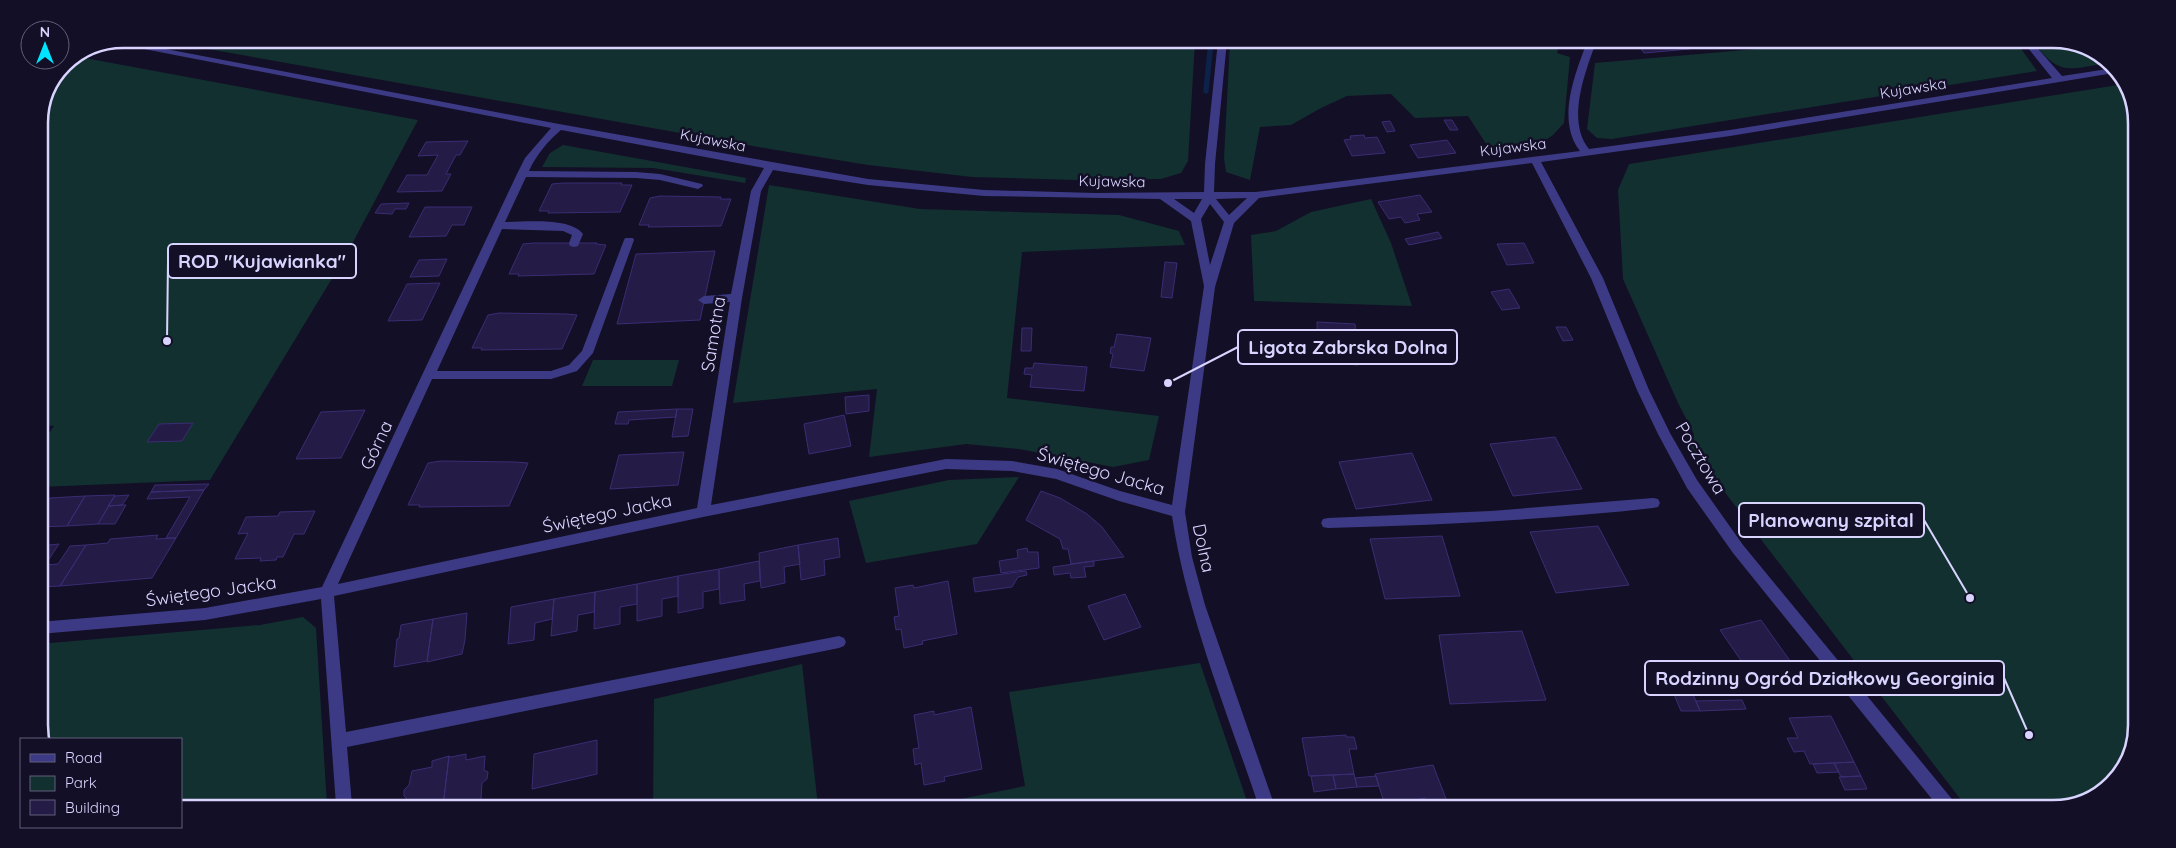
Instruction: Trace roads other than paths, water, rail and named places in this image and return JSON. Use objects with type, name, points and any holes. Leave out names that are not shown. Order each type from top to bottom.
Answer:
[{"type":"street","name":"Kujawska","points":[[148,48],[559,127],[868,182],[984,193],[1163,196],[1256,194],[1535,160],[1740,131],[2107,71]]},
{"type":"street","points":[[1163,196],[1196,219],[1210,196],[1210,164],[1221,48]]},
{"type":"street","points":[[1587,153],[1578,142],[1574,128],[1580,74],[1590,48]]},
{"type":"street","points":[[2032,48],[2059,79]]},
{"type":"street","name":"Górna","points":[[344,800],[327,592],[522,174],[529,160],[548,136],[559,127]]},
{"type":"street","name":"Pocztowa","points":[[1535,160],[1597,278],[1614,316],[1642,390],[1692,484],[1738,549],[1943,800]]},
{"type":"street","name":"Samotna","points":[[703,512],[736,298],[756,191],[770,166]]},
{"type":"street","points":[[522,174],[636,175],[660,177],[698,186]]},
{"type":"street","name":"Dolna","points":[[1256,194],[1229,222],[1209,287],[1178,512],[1185,557],[1198,605],[1265,800]]},
{"type":"street","points":[[1210,196],[1229,222]]},
{"type":"street","name":"Dolna","points":[[1196,219],[1209,287]]},
{"type":"street","points":[[498,226],[563,227],[575,230],[578,234],[574,242]]},
{"type":"street","points":[[428,374],[551,375],[573,368],[587,353],[629,240]]},
{"type":"street","points":[[704,300],[736,298]]},
{"type":"street","name":"Świętego Jacka","points":[[48,627],[205,614],[327,592],[703,512],[946,464],[1012,466],[1057,474],[1119,496],[1178,512]]},
{"type":"street","points":[[1328,523],[1459,520],[1573,512],[1653,503]]},
{"type":"street","points":[[339,741],[839,642]]},
{"type":"waterway","points":[[1206,91],[1210,48]]},
{"type":"place","name":"ROD \"Kujawianka\"","points":[[167,341]]},
{"type":"place","name":"Ligota Zabrska Dolna","points":[[1168,383]]},
{"type":"place","name":"Planowany szpital","points":[[1970,598]]},
{"type":"place","name":"Rodzinny Ogród Działkowy Georginia","points":[[2029,735]]}]
